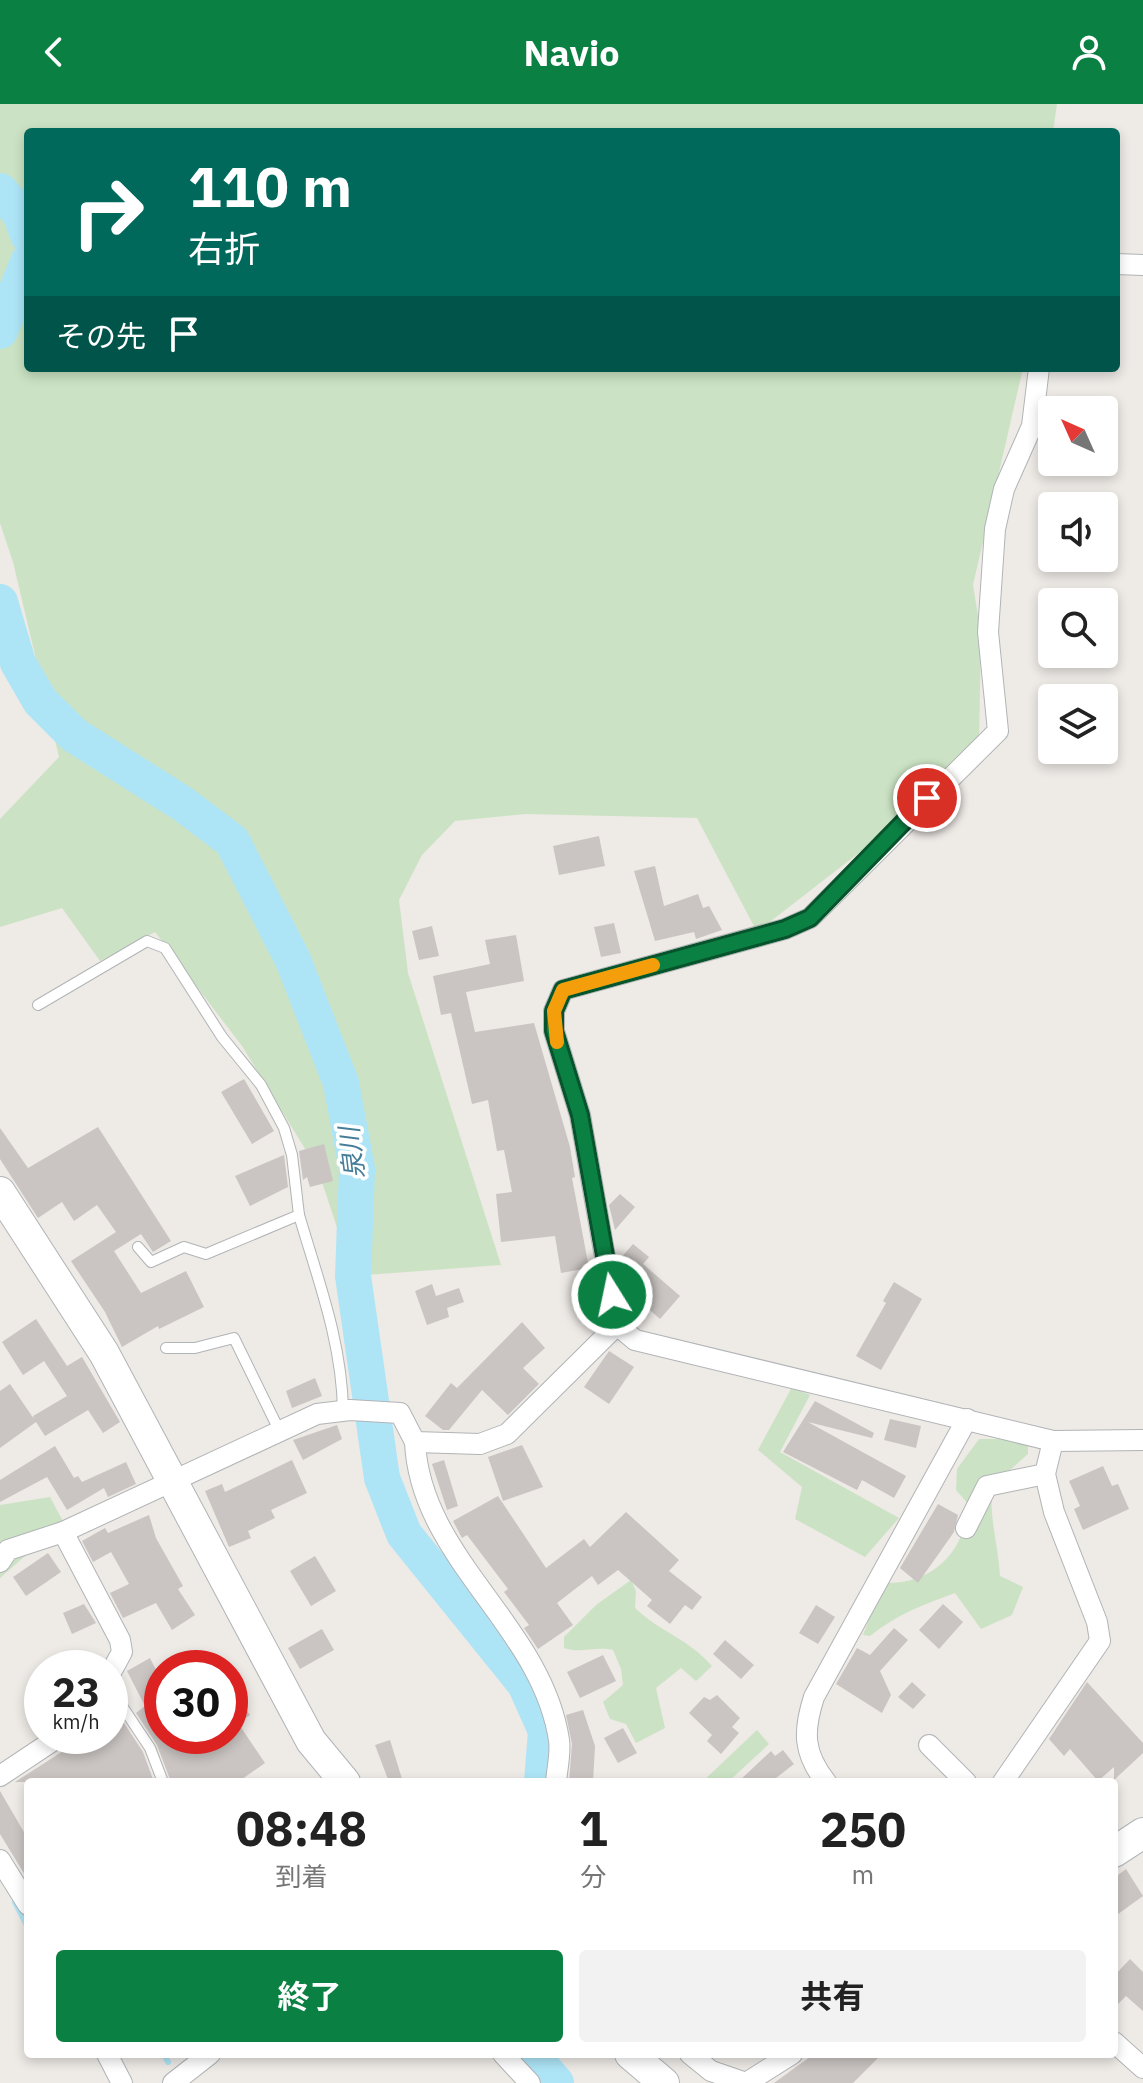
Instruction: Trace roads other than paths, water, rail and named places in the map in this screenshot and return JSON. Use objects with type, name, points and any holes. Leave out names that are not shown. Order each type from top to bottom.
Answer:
[{"type":"street","points":[[1120,264],[1143,265]]},
{"type":"street","points":[[1039,372],[1032,426],[1004,489],[995,529],[988,632],[998,731],[810,918],[785,929],[563,990],[554,1011],[554,1031],[580,1115],[617,1325],[635,1340],[1053,1441],[1143,1440]]},
{"type":"street","points":[[0,1192],[104,1353],[311,1741],[342,1778]]},
{"type":"street","points":[[415,1442],[480,1444],[507,1434],[617,1325]]},
{"type":"street","points":[[3,1550],[63,1532],[175,1483],[317,1414],[346,1410],[400,1413],[415,1442],[416,1466],[444,1539],[530,1660],[548,1699],[559,1741],[556,1778]]},
{"type":"street","points":[[823,1778],[811,1764],[805,1742],[806,1722],[814,1697],[967,1419]]},
{"type":"street","points":[[1006,1778],[1100,1641],[1097,1622],[1054,1512],[1045,1474],[1053,1441]]},
{"type":"street","points":[[966,1528],[987,1486],[1045,1474]]},
{"type":"street","points":[[63,1532],[120,1640],[122,1650]]},
{"type":"street","points":[[929,1745],[962,1778]]},
{"type":"street","points":[[0,1776],[33,1754]]},
{"type":"street","points":[[1118,1849],[1143,1833]]},
{"type":"street","points":[[0,1860],[24,1899]]},
{"type":"street","points":[[1118,2046],[1143,2068]]},
{"type":"street","points":[[109,2058],[122,2083]]},
{"type":"street","points":[[173,2083],[205,2058]]},
{"type":"street","points":[[507,2058],[530,2083]]},
{"type":"street","points":[[635,2058],[664,2083]]},
{"type":"street","points":[[695,2058],[711,2071],[746,2083],[786,2058]]},
{"type":"lane","points":[[38,1005],[147,941],[165,948],[222,1037],[261,1085],[284,1128],[292,1155],[299,1215],[337,1341],[346,1410]]},
{"type":"lane","points":[[138,1247],[151,1262],[184,1247],[206,1254],[299,1215]]},
{"type":"lane","points":[[166,1348],[195,1348],[234,1338],[280,1432]]},
{"type":"lane","points":[[128,1715],[150,1748],[161,1778]]},
{"type":"waterway","name":"泉川","points":[[0,191],[20,213],[24,224]]},
{"type":"waterway","name":"泉川","points":[[0,331],[24,272]]},
{"type":"waterway","name":"泉川","points":[[0,602],[18,663],[40,701],[74,735],[183,804],[232,841],[293,960],[341,1083],[357,1169],[353,1276],[382,1478],[404,1534],[525,1684],[546,1731],[542,1778]]},
{"type":"waterway","points":[[15,1902],[24,1919]]},
{"type":"waterway","points":[[166,2058],[168,2062]]},
{"type":"waterway","name":"泉川","points":[[534,2058],[556,2083]]}]
